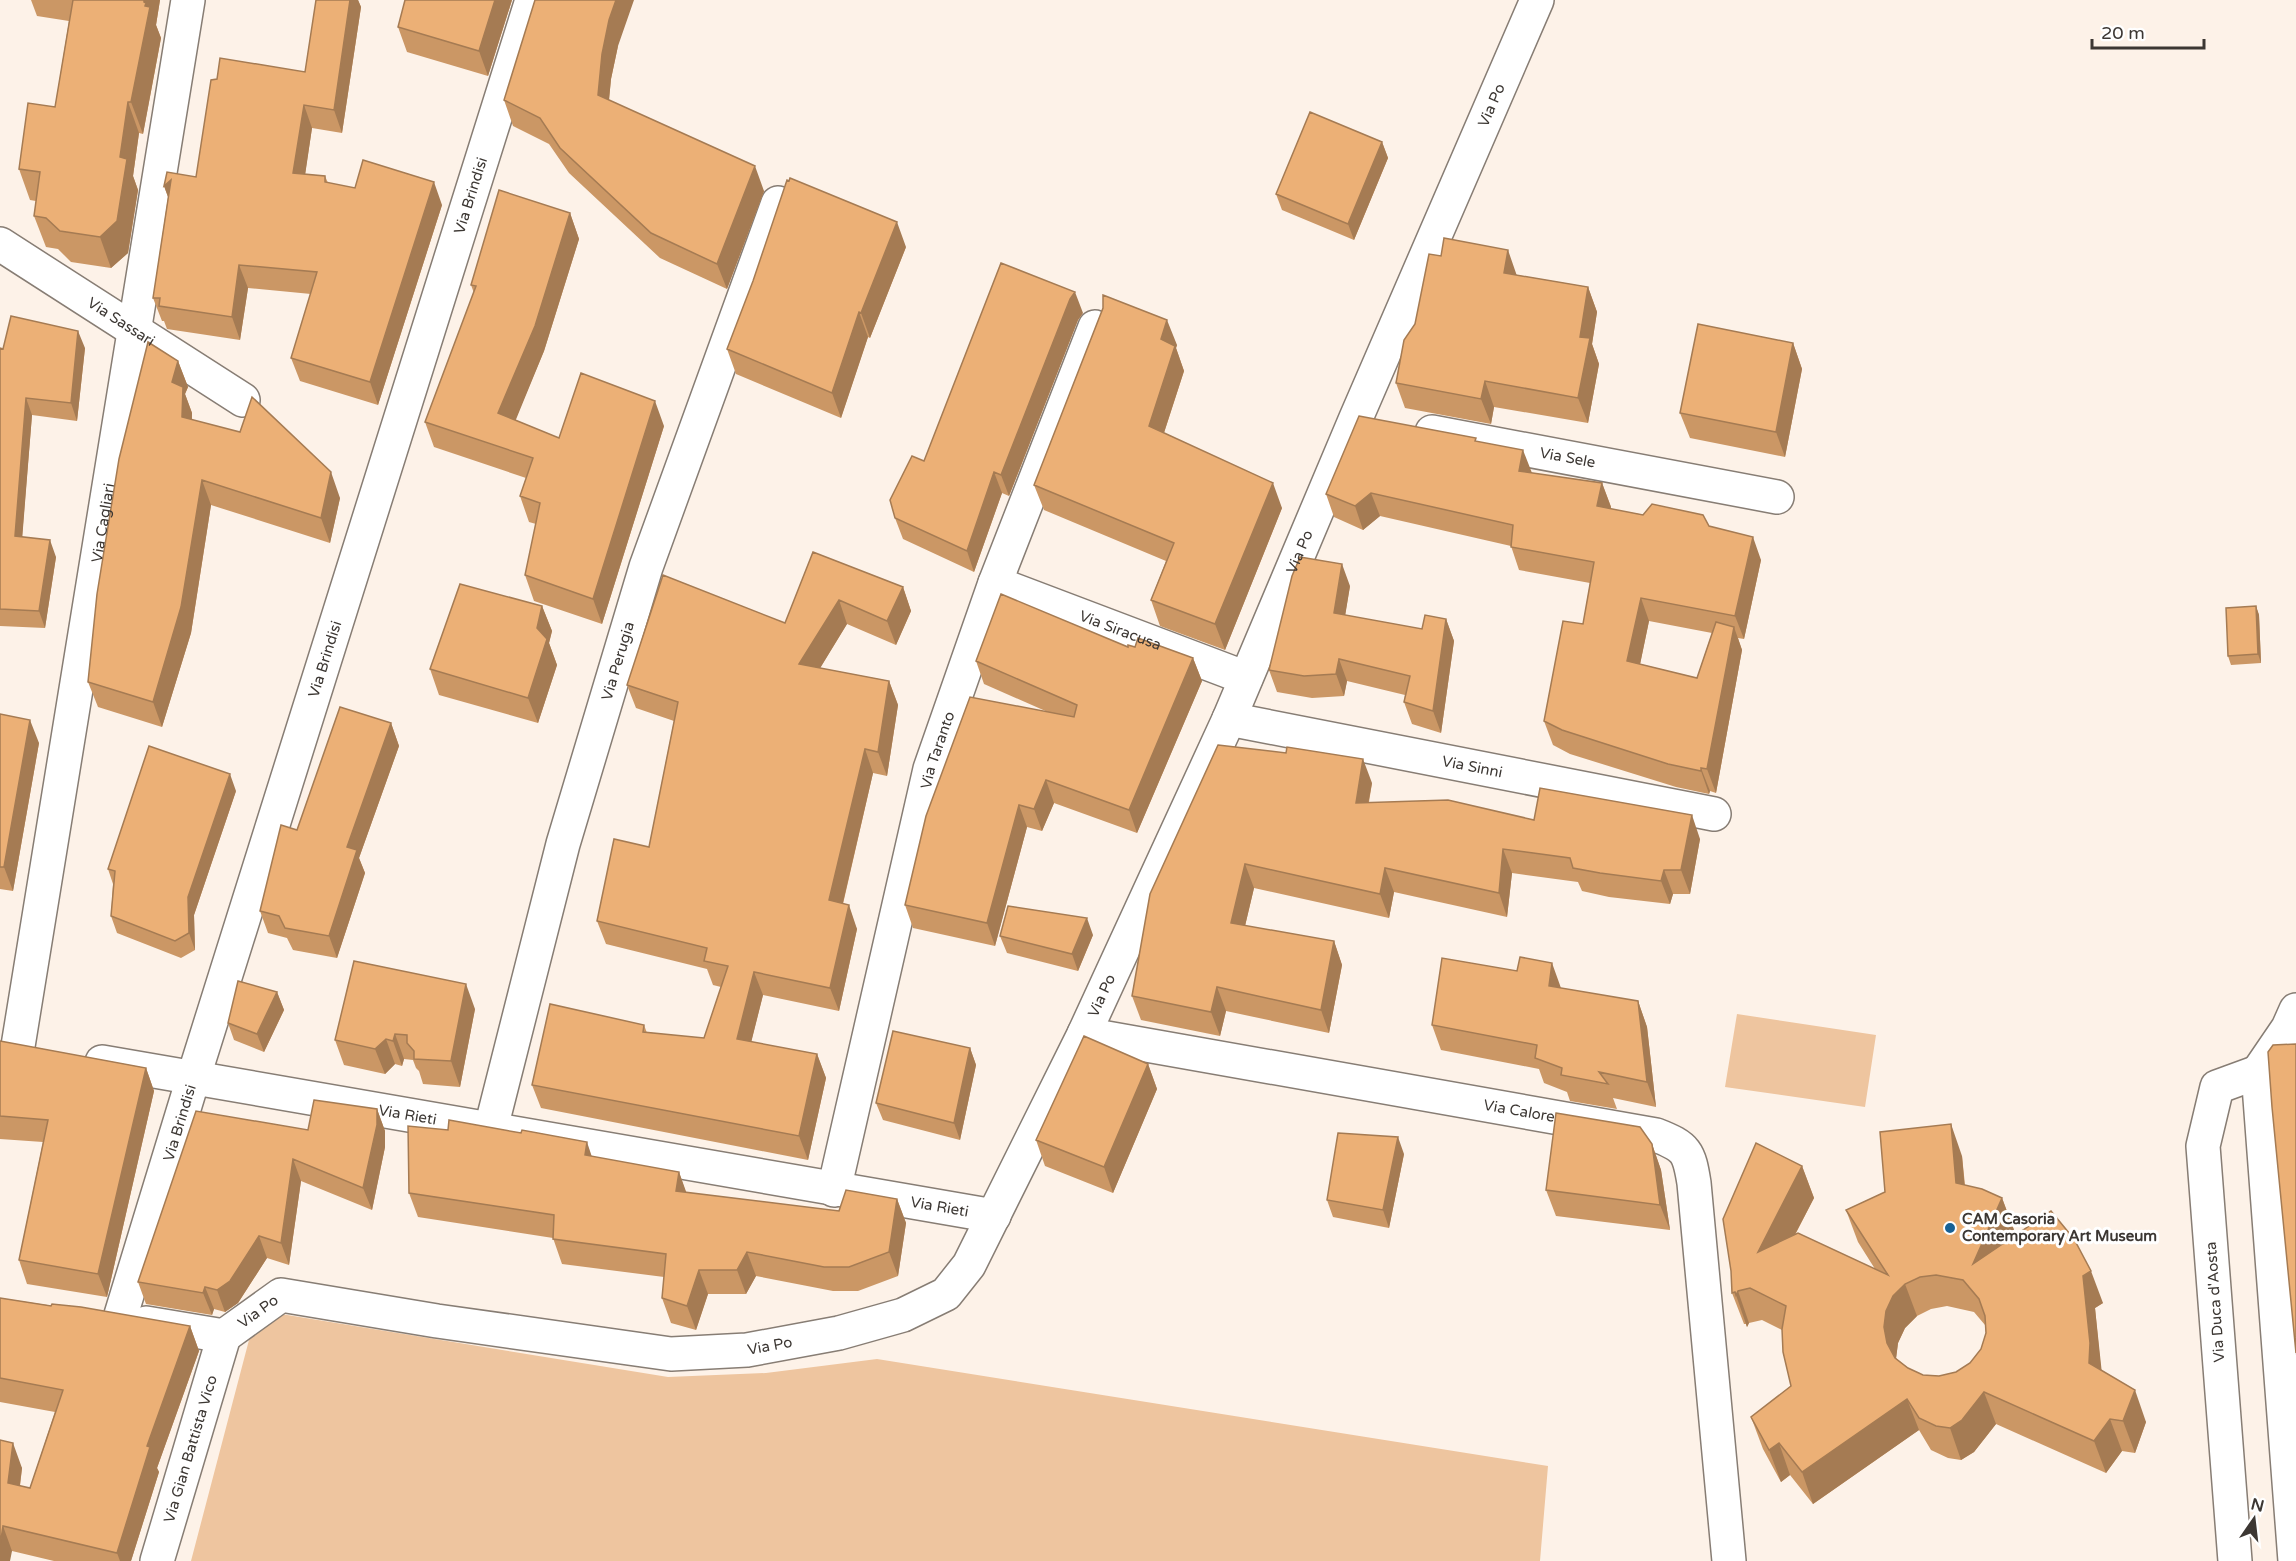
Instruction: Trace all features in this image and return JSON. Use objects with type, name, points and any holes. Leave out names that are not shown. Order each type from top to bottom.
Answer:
[{"type":"street","name":"Via Cagliari","points":[[9,1044],[135,332],[188,0]]},
{"type":"street","name":"Via Brindisi","points":[[120,1318],[192,1079],[532,0]]},
{"type":"street","name":"Via Po","points":[[224,1336],[281,1295],[437,1321],[671,1354],[747,1350],[839,1333],[903,1314],[946,1294],[969,1265],[1084,1034],[1229,719],[1356,418],[1538,0]]},
{"type":"street","name":"Via Perugia","points":[[491,1128],[563,844],[646,567],[778,203]]},
{"type":"street","name":"Via Sassari","points":[[0,244],[243,400]]},
{"type":"street","name":"Via Taranto","points":[[834,1190],[930,769],[995,582],[1095,327]]},
{"type":"street","name":"Via Sele","points":[[1356,418],[1777,497]]},
{"type":"street","name":"Via Siracusa","points":[[995,582],[1246,678]]},
{"type":"street","name":"Via Sinni","points":[[1229,719],[1714,814]]},
{"type":"street","points":[[2295,1561],[2258,1072],[2288,1028],[2296,1010]]},
{"type":"street","name":"Via Calore","points":[[1084,1034],[1656,1136],[1677,1143],[1690,1159],[1694,1184],[1729,1561]]},
{"type":"street","name":"Via Rieti","points":[[9,1044],[192,1079],[491,1128],[834,1190],[994,1216]]},
{"type":"street","name":"Via Duca d'Aosta","points":[[2235,1561],[2203,1146],[2217,1087],[2258,1072]]},
{"type":"street","points":[[87,1313],[224,1336]]},
{"type":"street","name":"Via Gian Battista Vico","points":[[157,1561],[224,1336]]},
{"type":"shaded area","points":[[1737,1014],[1876,1035],[1865,1107],[1725,1087]]},
{"type":"shaded area","points":[[281,1314],[668,1377],[766,1373],[877,1359],[1548,1466],[1540,1561],[191,1561],[249,1340]]},
{"type":"building","points":[[73,0],[144,0],[145,6],[150,7],[131,102],[128,102],[120,157],[127,159],[117,221],[100,237],[60,231],[46,218],[34,216],[40,172],[19,169],[28,103],[55,107]]},
{"type":"building","points":[[316,0],[350,0],[334,110],[304,105],[293,173],[325,176],[325,182],[355,188],[363,160],[434,182],[370,382],[291,358],[317,272],[239,265],[232,317],[159,306],[160,298],[153,298],[171,180],[164,186],[167,172],[196,177],[211,80],[217,79],[220,58],[305,72]]},
{"type":"building","points":[[405,0],[495,0],[479,51],[398,27]]},
{"type":"building","points":[[535,0],[616,0],[602,54],[598,95],[755,166],[717,264],[651,233],[560,148],[540,118],[504,100]]},
{"type":"building","points":[[1310,112],[1382,142],[1348,224],[1276,194]]},
{"type":"building","points":[[790,178],[897,222],[861,313],[859,312],[832,393],[727,349],[787,180],[789,181]]},
{"type":"building","points":[[499,190],[570,213],[535,326],[498,413],[559,438],[581,373],[655,401],[593,599],[525,575],[540,503],[520,496],[533,458],[425,422],[476,286],[471,285]]},
{"type":"building","points":[[1444,238],[1508,250],[1504,273],[1588,287],[1580,337],[1590,338],[1578,398],[1485,381],[1481,399],[1396,383],[1404,340],[1415,324],[1429,254],[1441,256]]},
{"type":"building","points":[[1001,263],[1075,292],[1070,299],[1001,475],[994,472],[967,551],[895,518],[890,500],[912,456],[924,461]]},
{"type":"building","points":[[1103,295],[1167,320],[1161,339],[1175,346],[1149,426],[1273,483],[1215,624],[1151,600],[1174,543],[1034,485],[1103,308]]},
{"type":"building","points":[[11,316],[78,331],[71,403],[26,398],[15,536],[50,540],[39,611],[0,609],[0,348],[3,349]]},
{"type":"building","points":[[1698,324],[1793,343],[1776,432],[1680,413]]},
{"type":"building","points":[[148,342],[178,361],[172,382],[183,387],[182,417],[240,432],[252,397],[331,472],[321,518],[202,480],[181,607],[153,702],[88,682],[97,594],[119,459]]},
{"type":"building","points":[[1359,416],[1476,438],[1475,441],[1523,450],[1519,471],[1602,483],[1597,506],[1643,515],[1652,504],[1703,515],[1709,526],[1753,537],[1735,616],[1641,598],[1627,661],[1697,678],[1716,622],[1734,627],[1707,769],[1701,768],[1701,771],[1668,764],[1562,730],[1544,721],[1563,621],[1583,624],[1594,562],[1511,547],[1513,525],[1371,493],[1355,506],[1326,494]]},
{"type":"building","points":[[813,552],[903,587],[887,621],[839,600],[799,664],[889,681],[878,752],[865,749],[829,900],[849,905],[830,988],[754,972],[737,1039],[817,1054],[799,1136],[532,1085],[550,1004],[644,1025],[643,1032],[704,1038],[728,966],[704,961],[707,948],[597,921],[614,839],[649,847],[678,702],[627,685],[663,575],[785,623]]},
{"type":"building","points":[[1300,557],[1342,564],[1334,613],[1422,629],[1425,615],[1446,619],[1433,711],[1404,702],[1410,676],[1339,659],[1336,674],[1304,676],[1269,670],[1292,576]]},
{"type":"building","points":[[460,584],[542,606],[537,628],[547,639],[528,698],[430,669]]},
{"type":"building","points":[[1001,594],[1128,647],[1128,645],[1135,647],[1138,638],[1193,658],[1129,810],[1046,780],[1034,809],[1019,805],[987,923],[905,905],[926,816],[970,697],[1074,717],[1077,705],[976,661]]},
{"type":"building","points":[[2256,606],[2258,654],[2228,656],[2226,608]]},
{"type":"building","points":[[340,707],[391,723],[347,847],[357,850],[329,936],[285,928],[279,916],[260,911],[281,825],[297,830]]},
{"type":"building","points":[[0,714],[30,720],[4,867],[0,867]]},
{"type":"building","points":[[1218,745],[1286,753],[1287,747],[1363,759],[1356,803],[1448,800],[1534,820],[1540,788],[1692,815],[1681,870],[1664,870],[1661,881],[1573,868],[1570,858],[1503,849],[1499,893],[1385,868],[1380,894],[1245,864],[1231,923],[1334,941],[1321,1010],[1217,987],[1211,1012],[1132,996],[1150,894]]},
{"type":"building","points":[[149,746],[230,774],[188,897],[189,933],[175,941],[111,916],[115,871],[108,869]]},
{"type":"building","points":[[1008,906],[1087,918],[1072,954],[1000,936]]},
{"type":"building","points":[[1520,957],[1552,963],[1549,986],[1638,1001],[1647,1082],[1599,1072],[1608,1084],[1561,1075],[1562,1068],[1535,1058],[1537,1045],[1432,1025],[1442,958],[1517,971]]},
{"type":"building","points":[[354,961],[466,984],[451,1061],[414,1059],[414,1051],[407,1043],[407,1035],[395,1034],[393,1041],[386,1039],[375,1049],[335,1040]]},
{"type":"building","points":[[238,981],[277,992],[257,1034],[228,1023]]},
{"type":"building","points":[[893,1031],[970,1048],[954,1123],[876,1103]]},
{"type":"building","points":[[1084,1036],[1148,1064],[1104,1167],[1036,1140]]},
{"type":"building","points":[[0,1041],[146,1068],[98,1274],[19,1260],[48,1120],[0,1116]]},
{"type":"building","points":[[2296,1044],[2296,1353],[2268,1052],[2273,1045]]},
{"type":"building","points":[[314,1100],[377,1109],[377,1125],[363,1188],[293,1159],[281,1243],[259,1236],[230,1281],[217,1290],[205,1287],[203,1293],[138,1282],[196,1111],[308,1130]]},
{"type":"building","points":[[1556,1113],[1640,1127],[1652,1144],[1660,1205],[1546,1190]]},
{"type":"building","points":[[449,1120],[587,1142],[585,1155],[679,1172],[676,1191],[839,1211],[846,1190],[897,1199],[889,1252],[849,1267],[824,1267],[747,1252],[737,1270],[699,1270],[687,1306],[662,1298],[666,1254],[553,1239],[554,1215],[409,1193],[408,1126],[448,1130]]},
{"type":"building","points":[[1951,1124],[1956,1183],[1982,1189],[2002,1198],[1973,1264],[2051,1211],[2074,1239],[2091,1271],[2083,1276],[2090,1343],[2089,1363],[2135,1390],[2123,1421],[2110,1419],[2094,1441],[1984,1392],[1962,1420],[1950,1428],[1936,1426],[1919,1418],[1907,1399],[1802,1472],[1779,1443],[1769,1450],[1751,1417],[1791,1386],[1783,1352],[1782,1329],[1786,1306],[1750,1288],[1738,1291],[1736,1295],[1735,1292],[1732,1293],[1723,1219],[1756,1143],[1802,1166],[1758,1252],[1798,1233],[1888,1275],[1846,1210],[1885,1192],[1880,1132]],"holes":[[[1936,1275],[1963,1280],[1979,1299],[1985,1316],[1986,1333],[1981,1349],[1970,1363],[1956,1372],[1939,1376],[1923,1375],[1908,1368],[1895,1358],[1887,1343],[1884,1327],[1886,1311],[1893,1296],[1905,1284],[1920,1277]]]},
{"type":"building","points":[[1338,1133],[1398,1137],[1383,1210],[1327,1200]]},
{"type":"building","points":[[0,1298],[51,1306],[52,1304],[81,1307],[190,1326],[147,1446],[150,1447],[117,1553],[3,1526],[0,1546],[0,1440],[13,1443],[8,1483],[30,1488],[63,1390],[0,1378]]},
{"type":"place","name":"CAM Casoria Contemporary Art Museum","points":[[1950,1228]]}]
